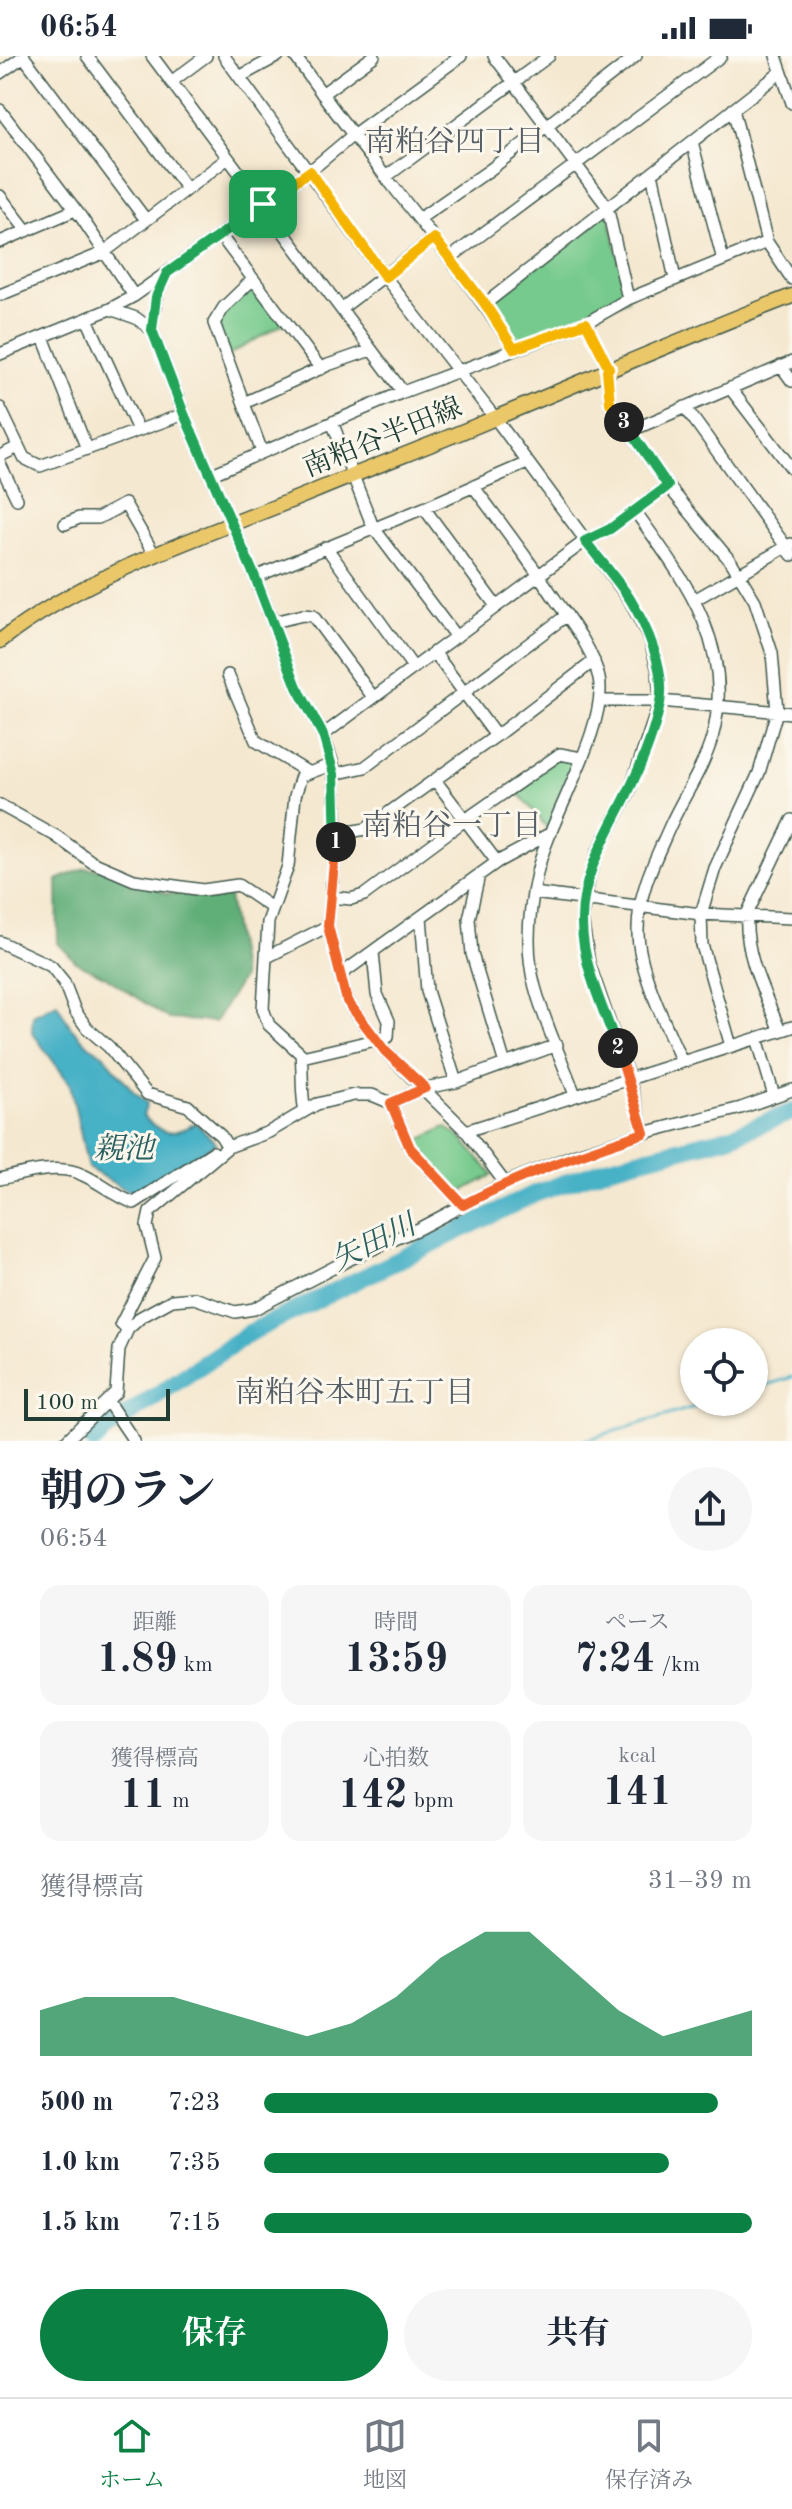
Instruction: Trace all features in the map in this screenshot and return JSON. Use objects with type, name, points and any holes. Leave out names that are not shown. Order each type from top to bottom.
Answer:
[{"type":"main road","name":"南粕谷半田線","points":[[0,641],[79,590],[155,556],[608,369],[791,299]]},
{"type":"street","points":[[0,73],[24,56],[146,220]]},
{"type":"street","points":[[87,56],[187,189]]},
{"type":"street","points":[[152,56],[403,392]]},
{"type":"street","points":[[171,82],[206,56]]},
{"type":"street","points":[[224,56],[385,277],[495,418],[629,599],[650,640],[658,671],[660,701],[630,790],[598,851],[584,898],[583,936],[644,1133]]},
{"type":"street","points":[[241,76],[278,56]]},
{"type":"street","points":[[295,56],[485,304],[514,349]]},
{"type":"street","points":[[322,94],[374,56]]},
{"type":"street","points":[[0,354],[87,319],[134,296],[310,171],[353,135],[461,56]]},
{"type":"street","points":[[494,56],[607,206],[628,299]]},
{"type":"street","points":[[387,176],[549,56]]},
{"type":"street","points":[[419,219],[491,169],[636,56]]},
{"type":"street","points":[[450,258],[721,56]]},
{"type":"street","points":[[776,56],[792,103]]},
{"type":"street","points":[[485,304],[781,72]]},
{"type":"street","points":[[733,109],[767,242],[789,271]]},
{"type":"street","points":[[0,110],[134,296]]},
{"type":"street","points":[[692,142],[723,260]]},
{"type":"street","points":[[0,295],[103,253],[228,158]]},
{"type":"street","points":[[652,173],[675,279]]},
{"type":"street","points":[[0,196],[27,231]]},
{"type":"street","points":[[0,242],[75,210]]},
{"type":"street","points":[[220,235],[321,369]]},
{"type":"street","points":[[341,309],[434,238]]},
{"type":"street","points":[[210,475],[403,392],[586,323],[628,299],[767,242]]},
{"type":"street","points":[[167,273],[156,297],[152,330],[184,414],[255,577],[297,687],[323,735],[334,769],[337,834],[328,926],[347,1001],[377,1041],[466,1131],[505,1183]]},
{"type":"street","points":[[252,280],[224,307],[214,323],[262,452]]},
{"type":"street","points":[[110,309],[136,318],[152,330]]},
{"type":"street","points":[[87,319],[138,430]]},
{"type":"street","points":[[586,323],[608,369],[610,403],[668,486],[739,574],[755,601],[772,653],[777,711],[759,773],[715,868],[701,914],[702,945],[731,1046]]},
{"type":"street","points":[[43,337],[87,449]]},
{"type":"street","points":[[244,403],[371,350]]},
{"type":"street","points":[[630,431],[787,364],[792,381]]},
{"type":"street","points":[[730,388],[792,469]]},
{"type":"street","points":[[685,407],[790,548],[696,599]]},
{"type":"street","points":[[0,408],[24,458],[40,466],[184,414]]},
{"type":"street","points":[[332,422],[373,527],[456,637]]},
{"type":"street","points":[[0,456],[18,447]]},
{"type":"street","points":[[255,577],[527,463]]},
{"type":"street","points":[[0,464],[17,499]]},
{"type":"street","points":[[473,486],[567,615],[594,661],[599,678],[599,701],[594,724],[537,869],[533,893],[530,949],[535,986],[575,1095]]},
{"type":"street","points":[[323,735],[539,574],[585,541],[610,529],[668,486]]},
{"type":"street","points":[[65,524],[79,518],[98,518],[125,504],[155,556]]},
{"type":"street","points":[[424,508],[496,606]]},
{"type":"street","points":[[635,511],[696,599],[710,634],[717,676],[717,706],[712,737],[646,880],[637,932],[642,957],[682,1062]]},
{"type":"street","points":[[326,547],[413,667]]},
{"type":"street","points":[[273,622],[303,615],[313,616],[373,697]]},
{"type":"street","points":[[305,1110],[302,1107],[305,1086],[302,1057],[295,1046],[269,1025],[263,1009],[268,922],[288,866],[295,796],[301,776],[365,767],[567,615]]},
{"type":"street","points":[[434,652],[496,736]]},
{"type":"street","points":[[337,834],[366,829],[594,661]]},
{"type":"street","points":[[228,675],[256,741],[309,773]]},
{"type":"street","points":[[599,701],[660,701],[792,713]]},
{"type":"street","points":[[331,897],[351,899],[364,895],[560,754],[581,758]]},
{"type":"street","points":[[435,780],[497,862]]},
{"type":"street","points":[[0,805],[56,836],[92,862],[134,880],[203,890],[238,885],[272,908]]},
{"type":"street","points":[[466,1131],[786,1029],[749,951],[747,914],[792,820]]},
{"type":"street","points":[[340,975],[497,862],[551,833]]},
{"type":"street","points":[[479,875],[469,919],[472,954],[505,1064]]},
{"type":"street","points":[[533,893],[701,914],[792,918]]},
{"type":"street","points":[[421,917],[427,991],[456,1082]]},
{"type":"street","points":[[267,957],[328,926]]},
{"type":"street","points":[[0,942],[51,966],[64,982],[75,1011],[87,1028],[109,1047],[147,1094],[188,1106],[221,1136],[226,1148]]},
{"type":"street","points":[[302,1057],[388,1037],[389,1021],[377,994],[373,952]]},
{"type":"street","points":[[757,1038],[774,1096]]},
{"type":"street","points":[[391,1103],[425,1088],[456,1082],[557,1045]]},
{"type":"street","points":[[66,1441],[110,1405],[118,1386],[119,1349],[128,1329],[141,1317],[178,1298],[201,1299],[235,1312],[254,1309],[505,1183],[574,1155],[792,1090]]},
{"type":"street","points":[[0,1179],[55,1170],[79,1172],[134,1203],[217,1149],[269,1132],[328,1099],[372,1095],[391,1103],[410,1148],[463,1205]]},
{"type":"street","points":[[128,1329],[121,1324],[155,1258],[147,1226],[150,1212],[226,1148]]},
{"type":"street","points":[[110,1405],[131,1437]]},
{"type":"green space","points":[[607,206],[628,299],[514,349],[485,304]]},
{"type":"green space","points":[[252,280],[285,323],[225,357],[219,332],[222,314]]},
{"type":"green space","points":[[560,754],[581,758],[551,833],[514,787]]},
{"type":"green space","points":[[85,868],[121,870],[165,893],[229,896],[242,978],[215,1022],[169,1019],[106,977],[76,962],[58,943],[57,880]]},
{"type":"green space","points":[[446,1127],[462,1139],[493,1175],[459,1193],[411,1144]]},
{"type":"water","name":"親池","points":[[57,1003],[70,1026],[89,1046],[103,1054],[147,1103],[143,1116],[150,1123],[162,1131],[173,1132],[196,1123],[216,1143],[138,1194],[88,1168],[70,1084],[32,1032],[33,1015]]},
{"type":"waterway","name":"矢田川","points":[[94,1441],[105,1430],[249,1333],[534,1194],[610,1167],[729,1137],[792,1112]]},
{"type":"waterway","points":[[768,1385],[792,1377]]},
{"type":"waterway","points":[[582,1441],[680,1411]]},
{"type":"district","name":"南粕谷四丁目","points":[[455,141]]},
{"type":"district","name":"南粕谷一丁目","points":[[452,825]]},
{"type":"district","name":"南粕谷本町五丁目","points":[[355,1392]]},
{"type":"route","points":[[310,171],[385,277],[434,238],[485,304],[514,349],[586,323],[609,368],[610,403],[668,486],[610,529],[585,541],[629,599],[650,640],[658,671],[660,701],[630,790],[598,851],[584,898],[582,918],[589,963],[644,1133],[574,1155],[505,1183],[463,1205],[410,1148],[391,1103],[425,1088],[385,1051],[347,1001],[328,926],[337,834],[333,764],[323,735],[297,687],[255,577],[184,414],[152,330],[156,297],[167,273],[263,204],[310,171]]}]
